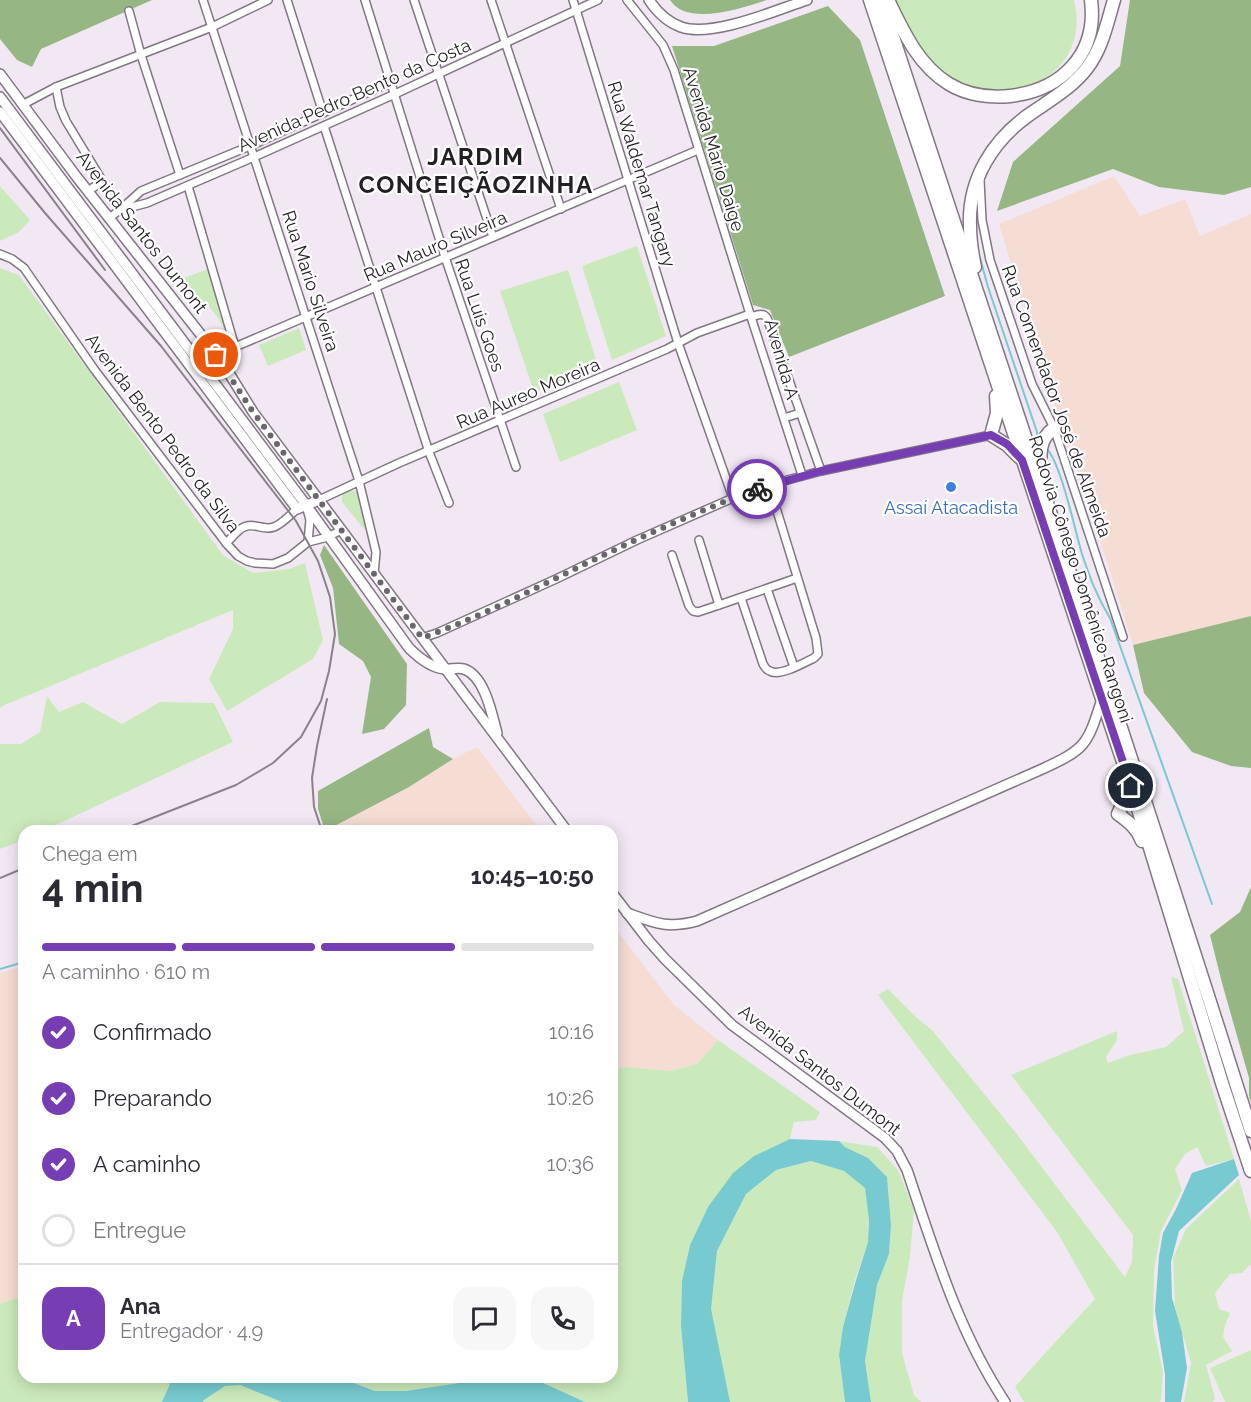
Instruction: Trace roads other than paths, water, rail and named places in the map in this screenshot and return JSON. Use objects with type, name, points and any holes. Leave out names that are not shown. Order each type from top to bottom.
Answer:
[{"type":"highway","name":"Rodovia Cônego Domênico Rangoni","points":[[870,0],[1131,786],[1251,1171]]},
{"type":"highway","name":"Rodovia Cônego Domênico Rangoni","points":[[881,0],[1136,771],[1251,1131]]},
{"type":"highway","points":[[888,0],[913,46],[926,65],[937,75],[950,85],[965,92],[999,97],[1040,90],[1058,80],[1072,66],[1080,56],[1089,37],[1092,18],[1090,0]]},
{"type":"highway","points":[[978,298],[969,224],[971,205],[980,172],[990,153],[1005,134],[1071,85],[1085,71],[1101,44],[1114,0]]},
{"type":"highway","points":[[995,379],[997,413],[991,435],[1007,444],[1022,460]]},
{"type":"highway","points":[[1041,486],[1041,449],[1046,435],[1054,428]]},
{"type":"highway","points":[[1131,786],[1118,814],[1137,830],[1159,891],[1165,898]]},
{"type":"main road","points":[[649,0],[667,19],[681,27],[688,28],[718,27],[807,0]]},
{"type":"main road","name":"Avenida Santos Dumont","points":[[0,74],[216,355],[253,412],[563,825]]},
{"type":"main road","name":"Avenida Santos Dumont","points":[[0,97],[302,507]]},
{"type":"main road","points":[[0,112],[302,507],[328,537],[410,648],[425,662],[445,669],[460,668],[474,676],[487,698],[498,738]]},
{"type":"main road","points":[[302,507],[319,500]]},
{"type":"main road","points":[[627,913],[658,924],[679,925],[697,921],[1059,762],[1073,754],[1087,741],[1101,699]]},
{"type":"main road","name":"Avenida Santos Dumont","points":[[618,900],[649,941],[677,972],[732,1026],[885,1138],[897,1151],[907,1170],[951,1297],[973,1346],[1003,1399]]},
{"type":"street","name":"Rua Mario Silveira","points":[[203,0],[359,481],[376,552],[374,574]]},
{"type":"street","points":[[22,105],[56,87],[212,27],[268,0]]},
{"type":"street","points":[[287,0],[323,113]]},
{"type":"street","name":"Rua Luis Goes","points":[[365,0],[445,257],[516,468]]},
{"type":"street","points":[[414,0],[493,237]]},
{"type":"street","points":[[491,0],[561,209]]},
{"type":"street","name":"Rua Waldemar Tangary","points":[[573,0],[678,343],[733,498]]},
{"type":"street","name":"Avenida Pedro Bento da Costa","points":[[120,210],[147,203],[188,186],[598,0]]},
{"type":"street","name":"Avenida Mario Daige","points":[[627,0],[663,45],[670,58],[750,315]]},
{"type":"street","points":[[129,12],[180,175]]},
{"type":"street","name":"Avenida Pedro Bento da Costa","points":[[109,218],[141,191],[250,146],[391,82]]},
{"type":"street","points":[[56,87],[60,107],[66,121],[100,177],[100,183],[88,191]]},
{"type":"street","points":[[324,126],[429,452],[449,503]]},
{"type":"street","name":"Rua Mauro Silveira","points":[[216,355],[698,150]]},
{"type":"street","name":"Rua Comendador José de Almeida","points":[[980,172],[982,220],[990,260],[1032,384],[1054,428],[1123,637]]},
{"type":"street","points":[[188,186],[235,347]]},
{"type":"street","name":"Avenida Bento Pedro da Silva","points":[[0,254],[24,268],[94,369],[238,556],[255,563],[273,564],[288,558],[308,542],[328,537],[341,530]]},
{"type":"street","name":"Avenida A","points":[[802,475],[750,315],[761,314],[767,318],[821,471]]},
{"type":"street","name":"Rua Aureo Moreira","points":[[319,500],[697,333],[750,315]]},
{"type":"street","points":[[771,379],[787,373]]},
{"type":"street","points":[[784,418],[800,413]]},
{"type":"street","points":[[422,638],[637,540],[733,498],[769,485],[802,475],[991,435]]},
{"type":"street","points":[[741,598],[763,664],[768,670],[773,673],[779,672],[814,658],[818,654],[816,638],[769,485]]},
{"type":"street","points":[[226,543],[240,529],[251,524],[273,528],[302,507],[310,520],[308,542]]},
{"type":"street","points":[[699,540],[719,605]]},
{"type":"street","points":[[672,555],[690,606],[693,611],[698,612],[797,578]]},
{"type":"street","points":[[767,589],[794,667]]},
{"type":"water","points":[[790,1139],[839,1141],[845,1147],[868,1158],[887,1177],[891,1225],[889,1254],[877,1285],[865,1361],[871,1402],[845,1402],[839,1355],[843,1327],[868,1242],[869,1221],[865,1188],[844,1171],[811,1161],[776,1170],[746,1194],[717,1251],[711,1309],[730,1402],[688,1402],[681,1326],[682,1281],[690,1245],[708,1207],[733,1173],[754,1156]]},
{"type":"water","points":[[1234,1159],[1239,1175],[1179,1231],[1171,1262],[1172,1298],[1182,1332],[1187,1368],[1181,1402],[1165,1402],[1165,1374],[1155,1311],[1163,1233],[1192,1173]]},
{"type":"water","points":[[170,1383],[354,1383],[375,1391],[406,1391],[460,1383],[543,1383],[585,1402],[282,1402],[240,1385],[225,1386],[203,1402],[162,1402]]},
{"type":"waterway","points":[[980,258],[1038,441]]},
{"type":"waterway","points":[[1046,448],[1057,467],[1088,571],[1110,618],[1212,904]]},
{"type":"waterway","points":[[0,969],[18,964]]},
{"type":"railway","points":[[0,128],[105,270]]},
{"type":"railway","points":[[0,158],[161,346],[296,521],[318,561],[330,597],[335,634],[329,671],[321,701],[301,737],[273,763],[236,785],[134,825]]},
{"type":"railway","points":[[320,825],[314,807],[312,778],[327,699]]},
{"type":"railway","points":[[0,878],[18,870]]},
{"type":"place","name":"Assaí Atacadista","points":[[951,487]]},
{"type":"district","name":"JARDIM CONCEIÇÃOZINHA","points":[[476,170]]}]
